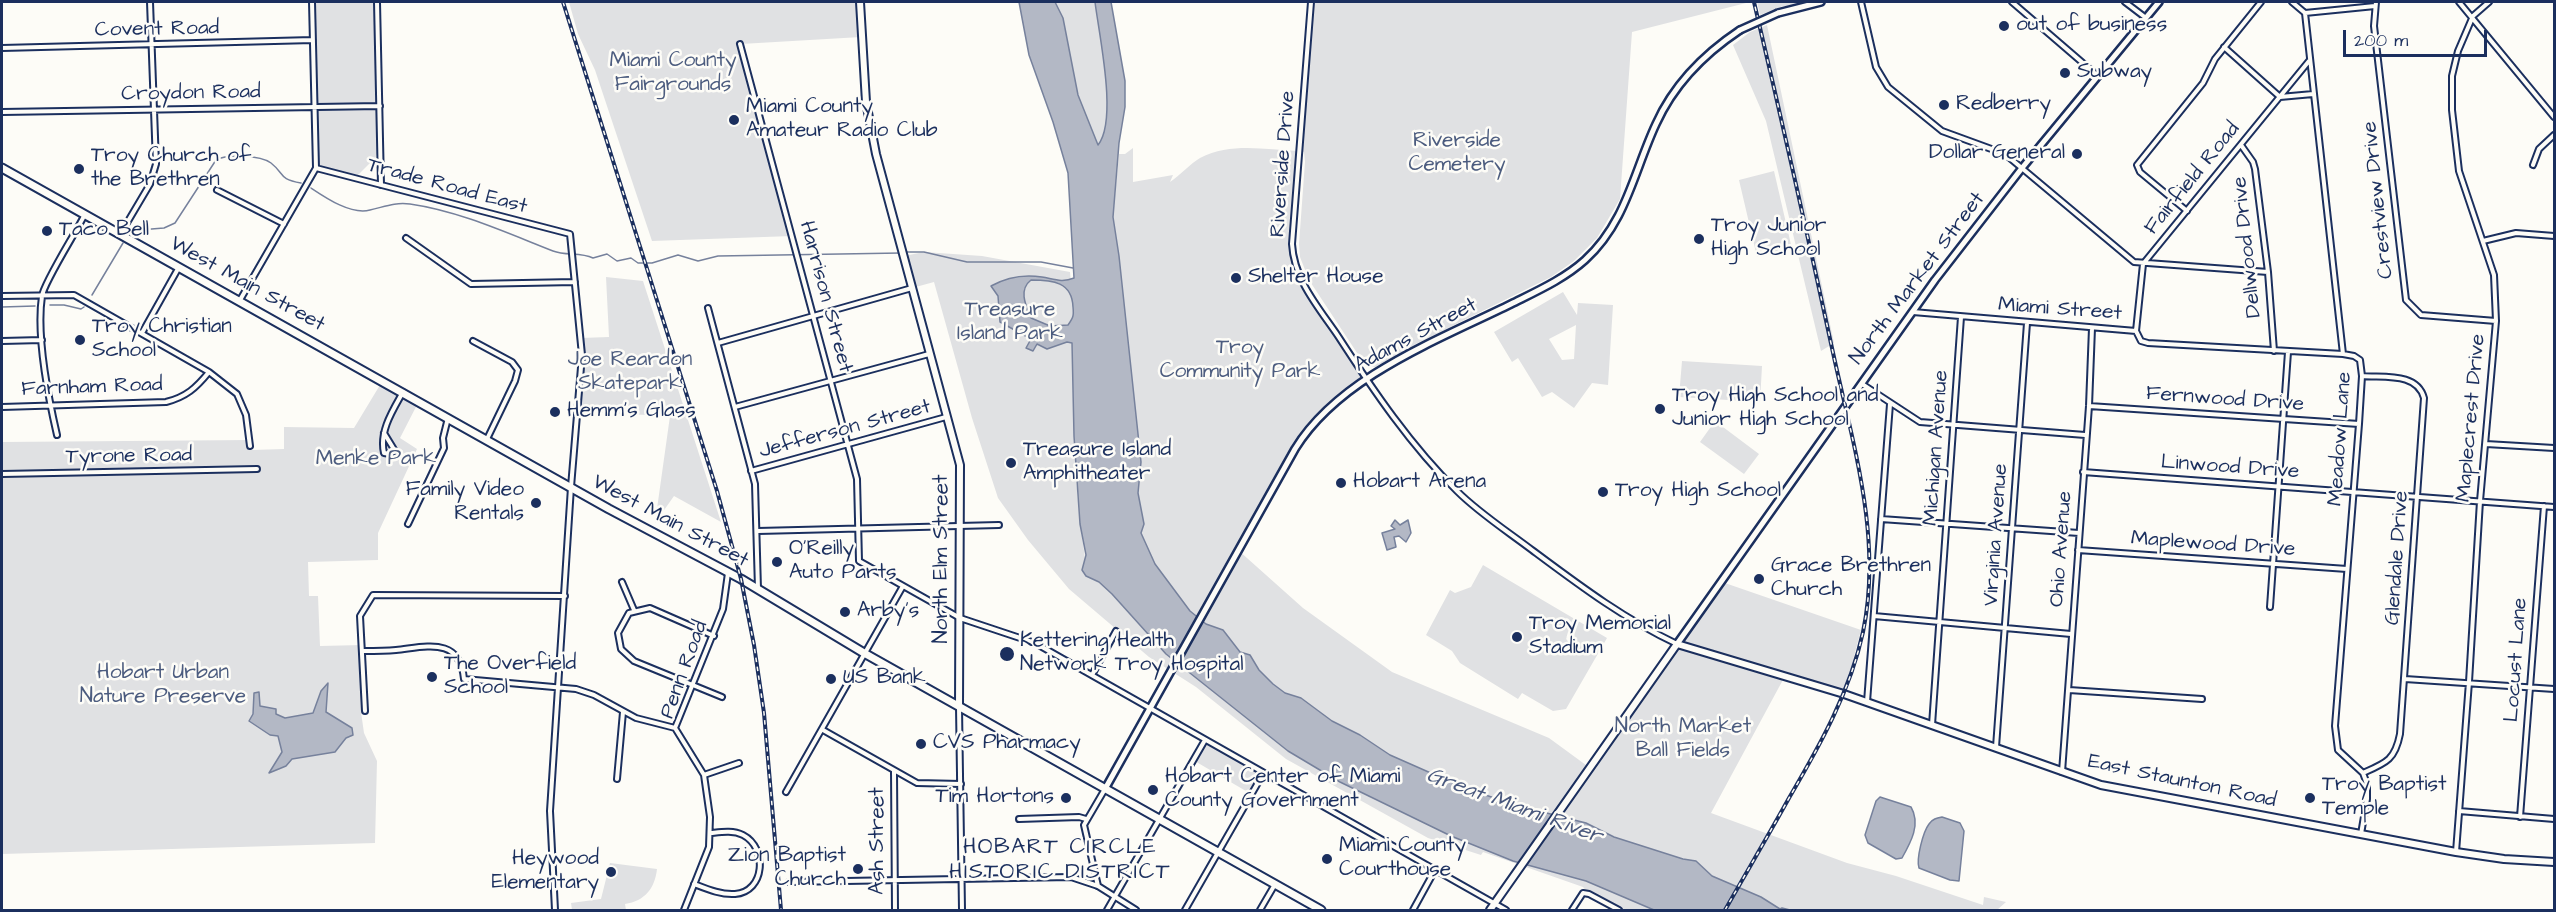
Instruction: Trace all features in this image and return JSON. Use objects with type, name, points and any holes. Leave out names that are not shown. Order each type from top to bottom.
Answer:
[{"type":"main road","name":"North Elm Street","points":[[860,2],[866,102],[876,154],[961,476],[959,706]]},
{"type":"main road","name":"West Main Street","points":[[2,168],[571,487],[728,572],[864,653],[1218,852],[1274,886],[1321,910]]},
{"type":"main road","name":"East Staunton Road","points":[[1677,644],[1867,702],[2101,785],[2456,852],[2504,859],[2554,862]]},
{"type":"main road","name":"North Market Street","points":[[1490,910],[1677,644]]},
{"type":"street","points":[[121,233],[154,173],[150,2]]},
{"type":"street","points":[[240,300],[316,168],[312,2]]},
{"type":"street","points":[[377,2],[381,185]]},
{"type":"street","name":"Riverside Drive","points":[[1311,2],[1292,237],[1293,259],[1303,284],[1367,380],[1439,472],[1470,503],[1589,592],[1640,626],[1677,644]]},
{"type":"street","name":"Adams Street","points":[[1105,789],[1304,435],[1328,408],[1367,380],[1428,346],[1554,283],[1587,259],[1609,233],[1620,214],[1657,122],[1674,92],[1704,57],[1740,30],[1778,13],[1821,2]]},
{"type":"street","points":[[1861,2],[1876,67],[1888,87],[1936,127],[2005,154],[2134,262],[2268,272]]},
{"type":"street","points":[[2012,2],[2098,76]]},
{"type":"street","points":[[2124,2],[2146,18]]},
{"type":"street","name":"North Market Street","points":[[1677,644],[1912,312],[2022,168],[2159,2]]},
{"type":"street","points":[[2187,211],[2140,172],[2137,165],[2204,83],[2214,59],[2261,2]]},
{"type":"street","points":[[2292,2],[2305,13],[2375,4]]},
{"type":"street","points":[[2459,2],[2473,16],[2554,117]]},
{"type":"street","name":"Maplecrest Drive","points":[[2456,852],[2480,501],[2496,321],[2493,275],[2459,171],[2452,110],[2452,76],[2458,51],[2473,16],[2489,2]]},
{"type":"street","name":"Crestview Drive","points":[[2375,4],[2374,26],[2406,300],[2421,315],[2496,321]]},
{"type":"street","name":"Meadow Lane","points":[[2305,13],[2343,354],[2360,360],[2362,376],[2335,726],[2336,741],[2343,756],[2363,773]]},
{"type":"street","name":"Covent Road","points":[[2,48],[151,46],[313,40]]},
{"type":"street","name":"Harrison Street","points":[[740,44],[849,444],[857,480],[859,561],[903,586]]},
{"type":"street","points":[[2224,47],[2280,97],[2313,94]]},
{"type":"street","name":"Fairfield Road","points":[[2136,331],[2143,264],[2309,61]]},
{"type":"street","name":"Croydon Road","points":[[2,112],[380,106]]},
{"type":"street","points":[[2533,165],[2539,149],[2554,135]]},
{"type":"street","name":"Dellwood Drive","points":[[2241,145],[2255,169],[2268,272],[2274,351]]},
{"type":"street","name":"Trade Road East","points":[[316,168],[570,234],[575,282]]},
{"type":"street","points":[[217,190],[284,224]]},
{"type":"street","points":[[57,435],[50,406],[42,340],[42,295],[86,214]]},
{"type":"street","points":[[2483,241],[2516,233],[2554,236]]},
{"type":"street","points":[[406,238],[471,284],[575,282],[582,355],[550,811],[555,910]]},
{"type":"street","points":[[142,333],[180,266]]},
{"type":"street","points":[[718,343],[912,288]]},
{"type":"street","points":[[2,296],[74,295],[209,372],[237,394],[246,415],[250,446]]},
{"type":"street","points":[[708,308],[755,484],[758,590]]},
{"type":"street","name":"Miami Street","points":[[1912,312],[2136,331],[2141,342],[2148,343],[2343,354]]},
{"type":"street","name":"Michigan Avenue","points":[[1932,725],[1961,317]]},
{"type":"street","name":"Virginia Avenue","points":[[1996,749],[2027,323]]},
{"type":"street","name":"Ohio Avenue","points":[[2062,772],[2089,406],[2092,328]]},
{"type":"street","points":[[2,341],[42,340]]},
{"type":"street","points":[[473,341],[512,362],[518,370],[487,439]]},
{"type":"street","points":[[2270,607],[2288,352]]},
{"type":"street","points":[[735,407],[929,354]]},
{"type":"street","name":"Farnham Road","points":[[2,407],[166,402],[181,398],[190,392],[209,372]]},
{"type":"street","name":"Glendale Drive","points":[[2362,376],[2409,380],[2421,390],[2424,398],[2405,679],[2397,751],[2390,759],[2363,773]]},
{"type":"street","points":[[1861,384],[1920,422],[2086,435]]},
{"type":"street","points":[[384,433],[395,451],[390,454],[384,453],[382,446],[384,433],[388,420],[403,392]]},
{"type":"street","points":[[1867,702],[1890,404]]},
{"type":"street","name":"Fernwood Drive","points":[[2089,406],[2359,424]]},
{"type":"street","points":[[408,524],[444,448],[443,438],[449,417]]},
{"type":"street","name":"Jefferson Street","points":[[752,471],[946,417]]},
{"type":"street","points":[[2486,444],[2554,448]]},
{"type":"street","name":"Tyrone Road","points":[[2,474],[257,469]]},
{"type":"street","name":"Linwood Drive","points":[[2083,472],[2554,507]]},
{"type":"street","name":"Locust Lane","points":[[2520,817],[2544,506]]},
{"type":"street","points":[[1881,519],[2079,533]]},
{"type":"street","points":[[758,531],[999,525]]},
{"type":"street","name":"Maplewood Drive","points":[[2078,550],[2347,569]]},
{"type":"street","name":"Penn Road","points":[[684,910],[709,847],[711,833],[704,775],[675,728],[714,636],[727,594],[728,572]]},
{"type":"street","points":[[622,582],[634,610]]},
{"type":"street","points":[[786,792],[903,586],[960,618],[1035,643],[1506,910]]},
{"type":"street","points":[[365,711],[360,616],[373,595],[565,596]]},
{"type":"street","points":[[714,636],[650,608],[629,613],[620,625],[618,633],[621,649],[634,661],[722,697]]},
{"type":"street","points":[[1874,616],[2071,634]]},
{"type":"street","points":[[1092,675],[1116,631]]},
{"type":"street","points":[[363,651],[437,646],[449,650],[458,658],[464,680],[576,689],[594,695],[636,718],[675,728]]},
{"type":"street","points":[[2405,679],[2554,689]]},
{"type":"street","points":[[2069,690],[2202,699]]},
{"type":"street","points":[[959,706],[962,910]]},
{"type":"street","points":[[617,779],[623,712]]},
{"type":"street","points":[[823,730],[917,783],[961,784]]},
{"type":"street","points":[[1107,910],[1205,740]]},
{"type":"street","points":[[704,775],[739,764]]},
{"type":"street","name":"Ash Street","points":[[894,771],[895,910]]},
{"type":"street","points":[[2361,834],[2367,799],[2367,784],[2363,773]]},
{"type":"street","points":[[1185,910],[1263,774]]},
{"type":"street","points":[[1098,886],[1085,834],[1086,819],[1105,789]]},
{"type":"street","points":[[2459,811],[2554,819]]},
{"type":"street","points":[[1019,819],[1079,817],[1086,819]]},
{"type":"street","points":[[694,884],[724,894],[736,894],[754,884],[759,876],[759,855],[753,844],[743,835],[730,832],[711,833]]},
{"type":"street","points":[[1413,910],[1436,870]]},
{"type":"street","points":[[789,882],[1071,877],[1098,886],[1137,910]]},
{"type":"street","points":[[1260,910],[1274,886]]},
{"type":"street","points":[[1572,910],[1583,893],[1619,910]]},
{"type":"green space","points":[[312,2],[377,2],[381,142],[376,157],[355,178],[316,168]]},
{"type":"green space","name":"Miami County Fairgrounds","points":[[569,2],[860,2],[861,37],[741,44],[792,236],[652,241],[595,70],[578,34]]},
{"type":"green space","points":[[1055,2],[1095,2],[1107,97],[1104,133],[1098,145],[1078,95],[1063,18]]},
{"type":"green space","name":"Riverside Cemetery","points":[[1311,2],[1750,2],[1632,32],[1620,199],[1597,238],[1574,261],[1551,277],[1416,344],[1375,367],[1365,365],[1309,280],[1300,257],[1305,162],[1304,152],[1299,151]]},
{"type":"green space","points":[[1757,2],[1821,2],[1792,8],[1783,6],[1760,15]]},
{"type":"green space","points":[[1767,25],[1834,343],[1821,351],[1766,121],[1733,45],[1750,32]]},
{"type":"green space","points":[[1133,148],[1133,182],[1173,175],[1170,182],[1200,158],[1224,150],[1249,148],[1299,151],[1292,244],[1300,278],[1367,380],[1304,435],[1238,550],[1303,608],[1392,672],[1549,738],[1590,768],[1722,582],[1861,630],[1844,694],[1785,676],[1711,813],[1847,863],[1896,876],[1983,905],[1984,897],[2006,902],[1997,910],[1780,910],[1761,897],[1712,876],[1696,861],[1614,837],[1586,823],[1519,806],[1467,789],[1390,755],[1360,735],[1332,721],[1301,698],[1285,693],[1259,670],[1250,655],[1240,652],[1223,630],[1206,624],[1190,611],[1155,564],[1141,533],[1144,524],[1138,493],[1141,462],[1113,217],[1119,154],[1125,154]]},
{"type":"green space","points":[[1774,171],[1792,249],[1757,257],[1739,180]]},
{"type":"green space","name":"Treasure Island Park","points":[[924,252],[982,256],[1070,272],[1073,313],[1075,459],[1086,576],[1099,582],[1112,594],[1166,654],[1288,751],[1340,782],[1451,836],[1513,861],[1586,881],[1654,910],[1619,910],[1589,894],[1583,887],[1483,852],[1481,855],[1428,838],[1286,759],[1196,687],[1149,657],[1069,589],[1028,540],[998,498],[972,418],[934,282],[912,288],[904,256]]},
{"type":"green space","name":"Joe Reardon Skatepark","points":[[606,277],[643,281],[721,522],[674,496],[655,523],[670,416],[578,412],[581,383],[581,338],[609,337]]},
{"type":"green space","points":[[1563,292],[1577,315],[1578,303],[1613,305],[1608,385],[1592,383],[1574,408],[1552,392],[1542,397],[1518,358],[1512,362],[1494,332]],"holes":[[[1576,325],[1574,359],[1562,360],[1549,339]]]},
{"type":"green space","points":[[1682,361],[1762,366],[1760,402],[1679,397]]},
{"type":"green space","name":"Hobart Urban Nature Preserve","points":[[383,380],[419,401],[400,438],[417,449],[378,533],[378,560],[308,562],[309,596],[318,596],[320,646],[362,645],[361,712],[364,733],[377,761],[375,843],[2,854],[2,442],[250,440],[252,450],[284,449],[284,427],[354,428]]},
{"type":"green space","points":[[1715,421],[1759,454],[1744,474],[1700,442]]},
{"type":"green space","name":"Troy Memorial Stadium","points":[[1483,565],[1607,638],[1566,709],[1553,711],[1522,693],[1518,699],[1460,663],[1452,651],[1426,635],[1450,590],[1455,593],[1471,587]]},
{"type":"green space","points":[[1205,740],[1263,774],[1251,794],[1193,760]]},
{"type":"green space","points":[[610,863],[657,869],[648,893],[638,900],[625,904],[626,910],[572,910],[571,903],[601,899]]},
{"type":"water","name":"Great Miami River","points":[[1019,2],[1055,2],[1063,18],[1078,95],[1098,145],[1104,133],[1107,117],[1107,97],[1095,2],[1111,2],[1125,81],[1125,107],[1119,143],[1113,217],[1141,462],[1138,493],[1144,524],[1141,533],[1155,564],[1190,611],[1206,624],[1223,630],[1240,652],[1250,655],[1259,670],[1285,693],[1301,698],[1332,721],[1360,735],[1390,755],[1467,789],[1519,806],[1586,823],[1614,837],[1696,861],[1712,876],[1761,897],[1780,909],[1790,910],[1654,910],[1586,881],[1513,861],[1451,836],[1340,782],[1288,751],[1166,654],[1112,594],[1099,582],[1086,576],[1082,570],[1086,555],[1080,524],[1074,436],[1072,343],[1067,342],[1047,349],[1037,344],[1033,351],[1026,348],[1031,339],[1000,322],[998,296],[991,286],[1009,278],[1022,276],[1062,280],[1074,278],[1068,173],[1029,55]],"holes":[[[1031,280],[1060,284],[1069,292],[1073,313],[1068,325],[1050,326],[1031,318],[1024,298],[1025,288]]]},
{"type":"water","points":[[1395,520],[1400,525],[1408,520],[1411,533],[1406,542],[1399,536],[1394,537],[1396,547],[1387,550],[1382,533],[1395,529],[1391,526]]},
{"type":"water","points":[[328,683],[326,712],[352,728],[353,735],[346,738],[335,752],[292,759],[286,766],[269,773],[282,752],[278,736],[270,735],[249,721],[253,714],[254,693],[259,692],[260,706],[276,709],[276,714],[285,718],[313,713],[321,691]]},
{"type":"water","points":[[1880,797],[1911,807],[1914,813],[1914,833],[1902,858],[1896,859],[1868,843],[1865,835],[1876,801]]},
{"type":"water","points":[[1942,817],[1960,823],[1964,831],[1959,881],[1950,880],[1919,868],[1922,839],[1930,822]]},
{"type":"waterway","points":[[139,230],[164,228],[175,223],[216,160],[221,158],[244,156],[266,160],[285,178],[301,183]]},
{"type":"waterway","points":[[311,188],[339,205],[355,210],[363,211],[399,204],[428,207],[483,223],[558,252],[593,258],[607,254],[617,261],[631,258],[638,263],[652,263],[678,255],[698,261],[718,256],[901,253]]},
{"type":"waterway","points":[[92,295],[123,243]]},
{"type":"waterway","points":[[905,252],[924,252],[967,262],[1041,262],[1073,268]]},
{"type":"waterway","points":[[50,305],[81,309],[84,307]]},
{"type":"waterway","points":[[2,307],[35,306]]},
{"type":"railway","points":[[563,2],[717,491],[741,579],[764,713],[781,910]]},
{"type":"railway","points":[[1725,910],[1833,718],[1857,654],[1868,596],[1867,525],[1856,454],[1754,2]]},
{"type":"place","name":"out of business","points":[[2004,26]]},
{"type":"place","name":"Subway","points":[[2065,73]]},
{"type":"place","name":"Redberry","points":[[1944,105]]},
{"type":"place","name":"Miami County Amateur Radio Club","points":[[734,120]]},
{"type":"place","name":"Dollar General","points":[[2077,154]]},
{"type":"place","name":"Troy Church of the Brethren","points":[[79,169]]},
{"type":"place","name":"Taco Bell","points":[[47,231]]},
{"type":"place","name":"Troy Junior High School","points":[[1699,239]]},
{"type":"place","name":"Shelter House","points":[[1236,278]]},
{"type":"place","name":"Troy Christian School","points":[[80,340]]},
{"type":"place","name":"Troy High School and Junior High School","points":[[1660,409]]},
{"type":"place","name":"Hemm's Glass","points":[[555,412]]},
{"type":"place","name":"Treasure Island Amphitheater","points":[[1011,463]]},
{"type":"place","name":"Hobart Arena","points":[[1341,483]]},
{"type":"place","name":"Troy High School","points":[[1603,492]]},
{"type":"place","name":"Family Video Rentals","points":[[536,503]]},
{"type":"place","name":"O'Reilly Auto Parts","points":[[777,562]]},
{"type":"place","name":"Grace Brethren Church","points":[[1759,579]]},
{"type":"place","name":"Arby's","points":[[845,612]]},
{"type":"place","name":"Troy Memorial Stadium","points":[[1517,637]]},
{"type":"place","name":"Kettering Health Network Troy Hospital","points":[[1007,654]]},
{"type":"place","name":"The Overfield School","points":[[432,677]]},
{"type":"place","name":"US Bank","points":[[831,679]]},
{"type":"place","name":"CVS Pharmacy","points":[[921,744]]},
{"type":"place","name":"Hobart Center of Miami County Government","points":[[1153,790]]},
{"type":"place","name":"Tim Hortons","points":[[1066,798]]},
{"type":"place","name":"Troy Baptist Temple","points":[[2310,798]]},
{"type":"place","name":"Miami County Courthouse","points":[[1327,859]]},
{"type":"place","name":"Zion Baptist Church","points":[[858,869]]},
{"type":"place","name":"Heywood Elementary","points":[[611,872]]},
{"type":"district","name":"HOBART CIRCLE HISTORIC DISTRICT","points":[[1060,860]]},
{"type":"park label","name":"Troy Community Park","points":[[1240,361]]},
{"type":"park label","name":"Menke Park","points":[[376,460]]},
{"type":"park label","name":"North Market Ball Fields","points":[[1683,740]]}]
